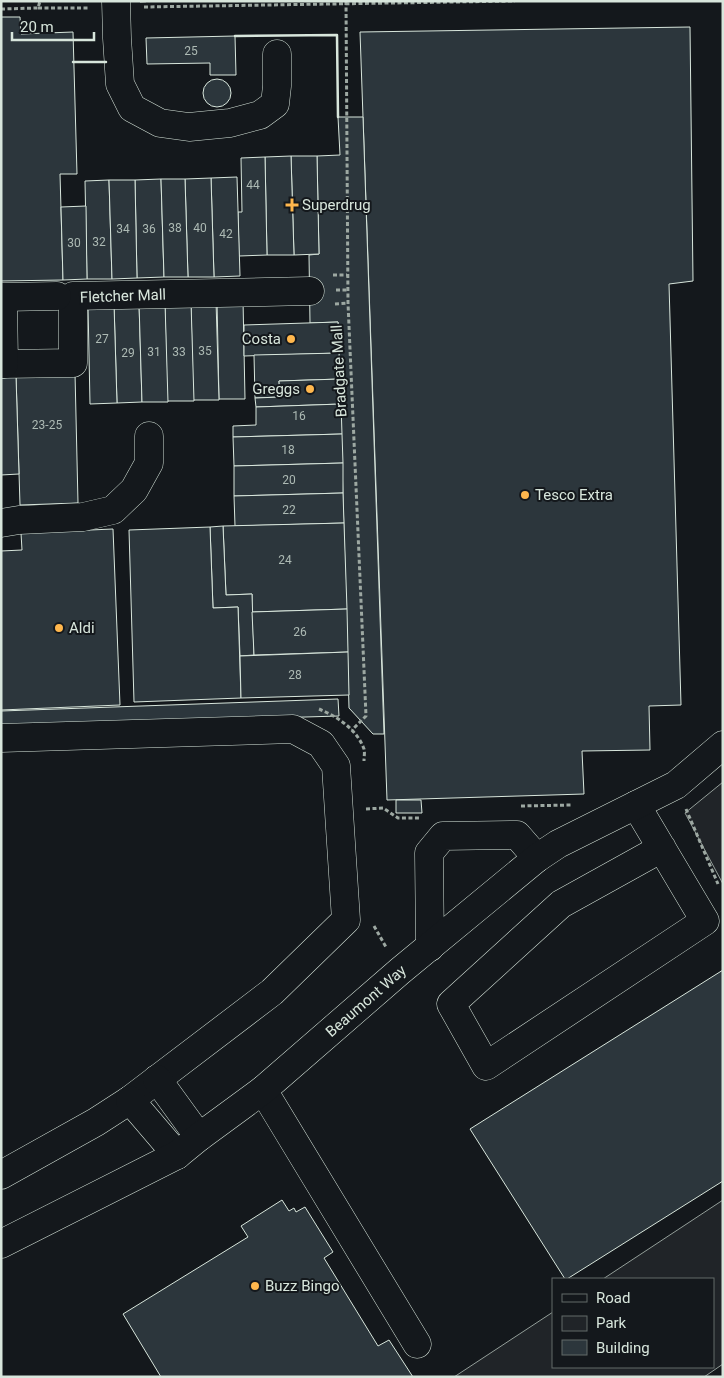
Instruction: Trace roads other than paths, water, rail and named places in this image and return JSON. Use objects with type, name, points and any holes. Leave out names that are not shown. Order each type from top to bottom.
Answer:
[{"type":"street","points":[[116,4],[120,84],[132,108],[160,123],[189,127],[230,123],[260,115],[275,104],[277,54]]},
{"type":"street","name":"Fletcher Mall","points":[[2,364],[73,363],[73,296],[310,291]]},
{"type":"street","points":[[2,364],[3,297],[57,296]]},
{"type":"street","points":[[1,524],[19,520],[83,517],[113,510],[134,490],[149,463],[148,436]]},
{"type":"street","points":[[1,738],[293,729],[321,744],[336,766],[346,920],[272,992],[130,1100],[96,1122],[1,1175]]},
{"type":"street","name":"Beaumont Way","points":[[1,1244],[177,1155],[263,1090],[430,946],[537,858],[558,844],[676,785],[723,745]]},
{"type":"street","points":[[636,805],[662,848],[705,921],[486,1066],[451,1004],[561,904],[662,848]]},
{"type":"street","points":[[430,946],[429,853],[443,836],[517,835],[537,858]]},
{"type":"street","points":[[157,1079],[199,1137]]},
{"type":"street","points":[[263,1090],[417,1344]]},
{"type":"street","points":[[130,1100],[177,1155]]},
{"type":"place","name":"Superdrug","points":[[292,205]]},
{"type":"place","name":"Costa","points":[[291,339]]},
{"type":"place","name":"Greggs","points":[[310,389]]},
{"type":"place","name":"Tesco Extra","points":[[525,495]]},
{"type":"place","name":"Aldi","points":[[59,628]]},
{"type":"place","name":"Buzz Bingo","points":[[255,1286]]}]
